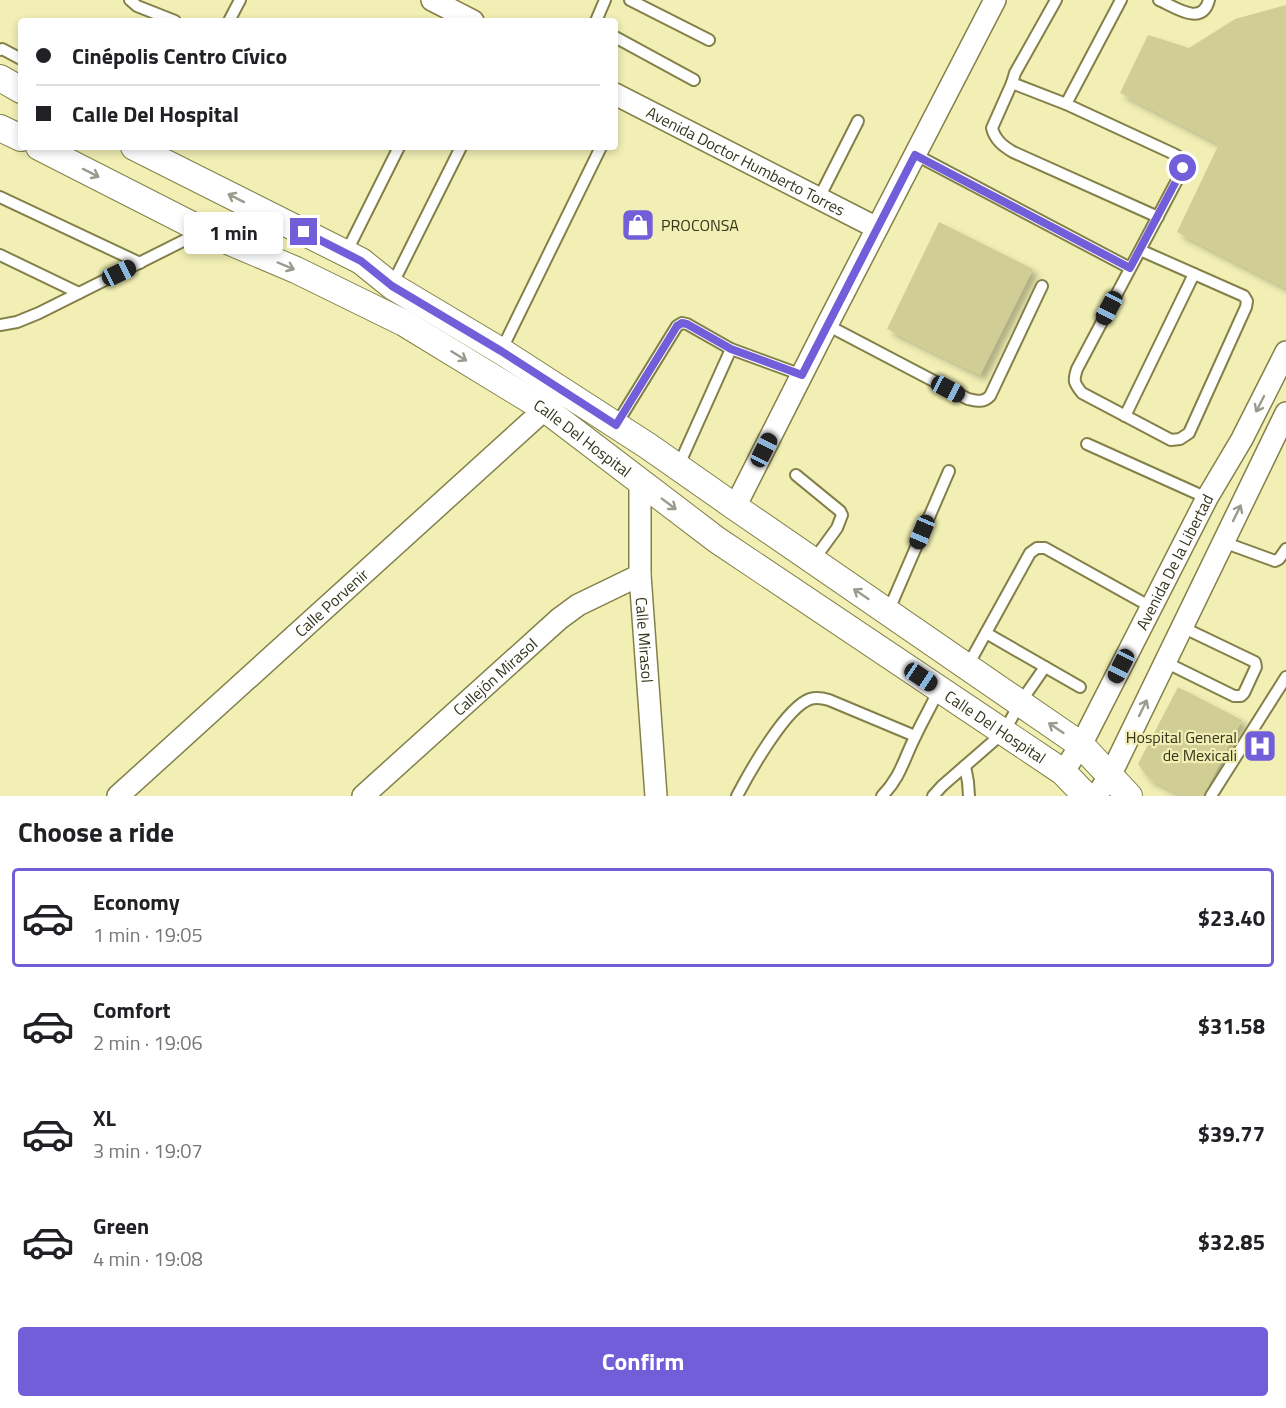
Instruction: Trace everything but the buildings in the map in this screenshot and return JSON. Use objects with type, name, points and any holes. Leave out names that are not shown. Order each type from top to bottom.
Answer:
[{"type":"street","points":[[735,507],[995,0]]},
{"type":"street","points":[[444,3],[468,18]]},
{"type":"street","points":[[0,78],[18,88]]},
{"type":"street","name":"Avenida Doctor Humberto Torres","points":[[618,96],[877,228]]},
{"type":"street","points":[[0,128],[18,137]]},
{"type":"street","name":"Calle Del Hospital","points":[[45,150],[204,231],[296,270],[404,322],[545,409],[717,540],[1063,772],[1086,796]]},
{"type":"street","name":"Calle Del Hospital","points":[[162,153],[361,261],[392,286],[501,351],[648,446],[1081,745],[1103,786],[1129,796]]},
{"type":"street","name":"Avenida De la Libertad","points":[[1063,772],[1081,745],[1207,498],[1242,439],[1286,352]]},
{"type":"street","name":"Calle Porvenir","points":[[117,796],[545,409]]},
{"type":"street","name":"Avenida De la Libertad","points":[[1103,786],[1223,542],[1279,445],[1286,413]]},
{"type":"street","points":[[1242,439],[1279,445]]},
{"type":"street","points":[[640,483],[647,475],[678,467]]},
{"type":"street","name":"Calle Mirasol","points":[[640,483],[640,575],[656,796]]},
{"type":"street","name":"Callejón Mirasol","points":[[363,796],[559,619],[578,605],[640,575]]},
{"type":"lane","points":[[130,0],[137,6],[167,18]]},
{"type":"lane","points":[[231,18],[240,0]]},
{"type":"lane","points":[[597,18],[605,0]]},
{"type":"lane","points":[[630,0],[709,40]]},
{"type":"lane","points":[[1056,0],[1015,73],[992,128],[994,136],[1013,152],[1158,216]]},
{"type":"lane","points":[[1066,104],[1120,0]]},
{"type":"lane","points":[[1159,0],[1193,14],[1200,13],[1209,0]]},
{"type":"lane","points":[[618,39],[694,80]]},
{"type":"lane","points":[[0,50],[18,57]]},
{"type":"lane","points":[[1012,82],[1066,104],[1181,158],[1183,168],[1077,369],[1074,379],[1082,393],[1171,440],[1180,439],[1189,433],[1247,301],[1244,296],[1140,250]]},
{"type":"lane","points":[[819,198],[858,122]]},
{"type":"lane","points":[[346,253],[398,150]]},
{"type":"lane","points":[[392,286],[460,150]]},
{"type":"lane","points":[[501,351],[600,150]]},
{"type":"lane","points":[[915,155],[1130,268]]},
{"type":"lane","points":[[0,197],[140,263]]},
{"type":"lane","points":[[0,325],[39,314],[204,231]]},
{"type":"lane","points":[[0,255],[79,293]]},
{"type":"lane","points":[[1125,416],[1194,274]]},
{"type":"lane","points":[[827,325],[968,399],[986,400],[990,396],[1042,286]]},
{"type":"lane","points":[[616,425],[677,326],[682,323],[731,349],[802,375]]},
{"type":"lane","points":[[678,467],[731,349]]},
{"type":"lane","points":[[1087,444],[1207,498]]},
{"type":"lane","points":[[888,612],[949,471]]},
{"type":"lane","points":[[796,474],[842,515],[837,528],[813,561]]},
{"type":"lane","points":[[1223,542],[1275,561],[1286,549]]},
{"type":"lane","points":[[967,667],[1030,553],[1037,548],[1046,548],[1151,607]]},
{"type":"lane","points":[[1165,662],[1234,696],[1241,696],[1244,693],[1256,663],[1182,627]]},
{"type":"lane","points":[[986,633],[1080,687]]},
{"type":"lane","points":[[933,796],[1004,732],[1020,703],[1045,667]]},
{"type":"lane","points":[[1211,796],[1286,677]]},
{"type":"lane","points":[[882,796],[900,773],[915,736],[940,689]]},
{"type":"lane","points":[[737,796],[752,768],[783,722],[796,708],[811,699],[829,700],[915,736]]},
{"type":"lane","points":[[965,766],[969,796]]},
{"type":"place","name":"PROCONSA","points":[[638,225]]},
{"type":"place","name":"Hospital General de Mexicali","points":[[1260,746]]},
{"type":"route","points":[[304,232],[361,261],[392,286],[501,351],[616,425],[677,326],[682,323],[731,349],[802,375],[915,155],[1130,268],[1183,168]]}]
